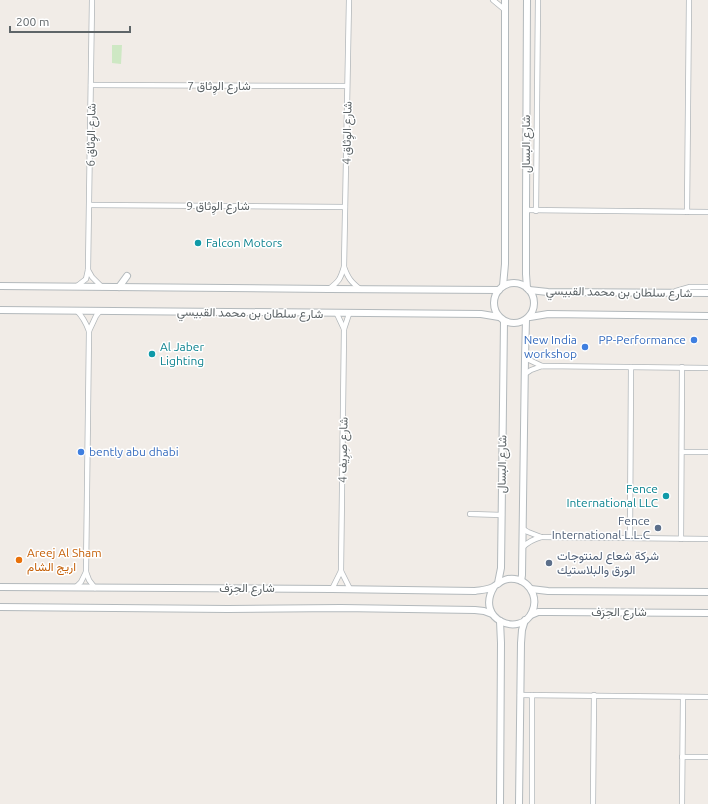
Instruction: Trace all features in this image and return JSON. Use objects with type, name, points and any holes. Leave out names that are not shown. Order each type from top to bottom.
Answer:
[{"type":"street","name":"شارع الوِثاق 6","points":[[88,270],[92,0]]},
{"type":"street","name":"شارع الوِثاق 4","points":[[329,289],[341,277],[344,267],[349,0]]},
{"type":"street","points":[[493,0],[505,10]]},
{"type":"street","name":"شارع البسال","points":[[501,288],[505,264],[505,0]]},
{"type":"street","name":"شارع البسال","points":[[527,0],[526,274],[528,289]]},
{"type":"street","points":[[536,211],[538,0]]},
{"type":"street","points":[[688,212],[689,0]]},
{"type":"street","name":"شارع الوِثاق 7","points":[[91,85],[347,86]]},
{"type":"street","name":"شارع الوِثاق 9","points":[[90,205],[345,207]]},
{"type":"street","points":[[526,210],[708,212]]},
{"type":"street","name":"شارع الوِثاق 4","points":[[344,267],[348,278],[353,284],[361,289]]},
{"type":"street","points":[[75,287],[86,279],[88,270]]},
{"type":"street","points":[[88,270],[92,277],[102,287]]},
{"type":"street","points":[[119,287],[127,276]]},
{"type":"street","points":[[514,283],[528,289],[534,297],[535,302],[534,308],[528,318],[516,324],[502,319],[495,311],[494,304],[495,296],[501,288],[508,284],[514,283]]},
{"type":"street","name":"شارع سلطان بن محمد القبيسي","points":[[0,286],[329,289],[501,288]]},
{"type":"street","points":[[671,293],[690,287],[708,287]]},
{"type":"street","name":"شارع سلطان بن محمد القبيسي","points":[[528,289],[548,292],[708,293]]},
{"type":"street","name":"شارع سلطان بن محمد القبيسي","points":[[0,310],[336,314],[481,314],[502,319]]},
{"type":"street","points":[[77,311],[86,322],[89,331],[86,572],[89,580],[95,588]]},
{"type":"street","points":[[89,331],[100,311]]},
{"type":"street","name":"شارع صِرِيف 4","points":[[336,314],[344,329]]},
{"type":"street","name":"شارع صِرِيف 4","points":[[332,588],[341,571],[344,329],[349,314]]},
{"type":"street","name":"شارع سلطان بن محمد القبيسي","points":[[528,318],[548,314],[708,316]]},
{"type":"street","name":"شارع البسال","points":[[521,581],[523,548],[524,358],[528,318]]},
{"type":"street","name":"شارع البسال","points":[[496,585],[501,568],[502,319]]},
{"type":"street","points":[[524,358],[542,366]]},
{"type":"street","points":[[525,374],[542,366],[708,368]]},
{"type":"street","points":[[630,538],[631,367]]},
{"type":"street","points":[[681,539],[682,367]]},
{"type":"street","points":[[682,452],[708,452]]},
{"type":"street","points":[[470,514],[502,515]]},
{"type":"street","points":[[523,529],[541,537]]},
{"type":"street","points":[[523,548],[533,539],[541,537],[708,539]]},
{"type":"street","name":"شارع صِرِيف 4","points":[[341,571],[350,589]]},
{"type":"street","points":[[76,588],[86,572]]},
{"type":"street","points":[[516,579],[521,581],[531,589],[534,595],[531,615],[515,624],[500,621],[492,614],[489,607],[490,593],[496,585],[504,580],[516,579]]},
{"type":"street","name":"شارع الحِرَف","points":[[0,587],[332,588],[475,591],[485,590],[496,585]]},
{"type":"street","name":"شارع الحِرَف","points":[[531,589],[548,591],[708,592]]},
{"type":"street","name":"شارع الحِرَف","points":[[0,607],[177,609],[341,608],[459,610],[484,611],[492,614]]},
{"type":"street","name":"شارع الحِرَف","points":[[531,615],[538,612],[708,613]]},
{"type":"street","points":[[519,804],[521,643],[524,620]]},
{"type":"street","points":[[500,621],[500,804]]},
{"type":"street","points":[[520,695],[708,697]]},
{"type":"street","points":[[532,695],[532,804]]},
{"type":"street","points":[[593,804],[594,695]]},
{"type":"street","points":[[682,804],[683,697]]},
{"type":"street","points":[[682,756],[708,757]]},
{"type":"green space","points":[[112,45],[122,45],[121,64],[112,63]]},
{"type":"place","name":"Falcon Motors","points":[[198,243]]},
{"type":"place","name":"PP-Performance","points":[[694,340]]},
{"type":"place","name":"New India workshop","points":[[585,347]]},
{"type":"place","name":"Al Jaber Lighting","points":[[152,354]]},
{"type":"place","name":"bently abu dhabi","points":[[81,452]]},
{"type":"place","name":"Fence International LLC","points":[[666,496]]},
{"type":"place","name":"Fence International L.L.C","points":[[658,528]]},
{"type":"place","name":"Areej Al Sham اريج الشام","points":[[19,560]]},
{"type":"place","name":"شركة شعاع لمنتوجات الورق والبلاستيك","points":[[549,563]]}]
